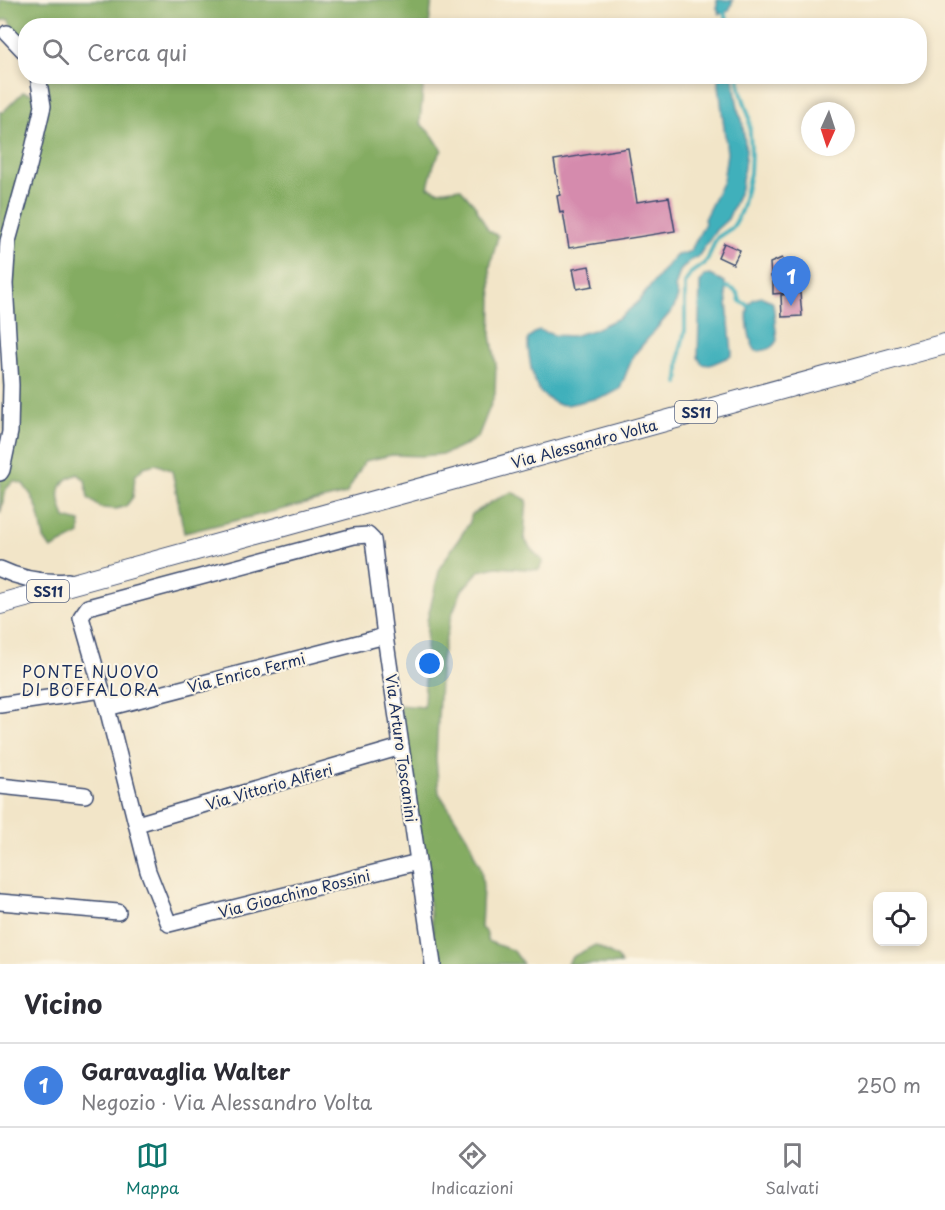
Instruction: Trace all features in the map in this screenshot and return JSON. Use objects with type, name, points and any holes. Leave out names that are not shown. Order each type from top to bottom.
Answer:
[{"type":"main road","name":"Via Alessandro Volta","points":[[0,604],[945,344]]},
{"type":"street","points":[[8,33],[18,44]]},
{"type":"street","points":[[0,473],[10,432],[11,385],[5,284],[8,242],[43,106],[39,84]]},
{"type":"street","name":"Via Arturo Toscanini","points":[[232,569],[354,536],[368,535],[373,540],[433,964]]},
{"type":"street","points":[[137,824],[81,617],[88,607],[232,569],[224,543]]},
{"type":"street","points":[[0,569],[14,576],[31,579],[60,581],[95,579]]},
{"type":"street","name":"Via Enrico Fermi","points":[[107,708],[385,636]]},
{"type":"street","points":[[0,705],[102,690]]},
{"type":"street","name":"Via Vittorio Alfieri","points":[[137,824],[401,747]]},
{"type":"street","points":[[0,786],[85,795]]},
{"type":"street","name":"Via Gioachino Rossini","points":[[137,824],[148,871],[169,924],[418,862]]},
{"type":"street","points":[[0,902],[118,912]]},
{"type":"green space","points":[[0,0],[432,0],[430,18],[18,18],[18,38],[8,19],[0,21]]},
{"type":"green space","points":[[47,84],[423,84],[420,123],[433,136],[442,150],[434,164],[428,187],[438,191],[460,188],[474,204],[488,230],[498,236],[490,267],[491,335],[496,364],[495,394],[478,437],[444,454],[392,455],[365,461],[346,494],[184,533],[172,471],[156,464],[144,467],[135,476],[133,497],[126,506],[116,509],[101,508],[88,498],[85,480],[78,474],[66,480],[60,489],[61,504],[65,518],[80,522],[80,534],[51,549],[44,539],[38,510],[23,484],[14,481],[6,489],[0,514],[0,479],[4,476],[5,346],[0,342],[0,112],[3,112],[23,92],[33,94],[48,92]]},
{"type":"green space","points":[[512,492],[527,500],[524,538],[543,561],[539,570],[497,567],[479,571],[462,590],[451,617],[441,659],[436,759],[439,793],[471,843],[481,868],[483,887],[481,928],[487,933],[487,941],[514,951],[523,964],[438,964],[399,705],[424,707],[427,621],[440,567],[470,522],[471,515]]},
{"type":"green space","points":[[595,945],[618,958],[621,964],[567,964],[572,957]]},
{"type":"water","points":[[717,0],[733,0],[729,11],[720,14]]},
{"type":"water","points":[[719,84],[734,84],[746,151],[741,189],[728,219],[716,230],[698,257],[680,271],[675,288],[678,296],[674,308],[633,356],[620,389],[607,396],[567,405],[557,404],[547,398],[540,392],[535,382],[528,339],[539,330],[554,335],[572,336],[593,330],[619,318],[637,303],[677,255],[691,250],[723,181],[727,153]]},
{"type":"water","points":[[708,274],[725,282],[732,353],[731,356],[710,365],[702,364],[698,357],[700,282]]},
{"type":"water","points":[[762,297],[773,303],[777,340],[768,349],[756,351],[749,335],[747,314],[751,301]]},
{"type":"building","points":[[628,148],[637,202],[669,197],[675,231],[569,248],[563,212],[560,213],[557,196],[560,195],[554,160]]},
{"type":"building","points":[[724,243],[740,250],[733,264],[718,257]]},
{"type":"building","points":[[782,258],[791,270],[784,275],[784,293],[773,294],[770,263]]},
{"type":"building","points":[[589,266],[593,286],[577,289],[573,269]]},
{"type":"building","points":[[800,293],[802,316],[782,317],[781,295]]},
{"type":"waterway","points":[[724,13],[726,18]]},
{"type":"waterway","points":[[678,383],[680,352],[685,330],[685,283],[691,273],[708,259],[718,237],[732,228],[736,222],[742,208],[750,173],[749,116],[740,84]]},
{"type":"waterway","points":[[727,287],[735,290],[740,301],[749,306]]},
{"type":"place","name":"Garavaglia Walter","points":[[791,306]]},
{"type":"district","name":"PONTE NUOVO DI BOFFALORA","points":[[91,680]]}]
